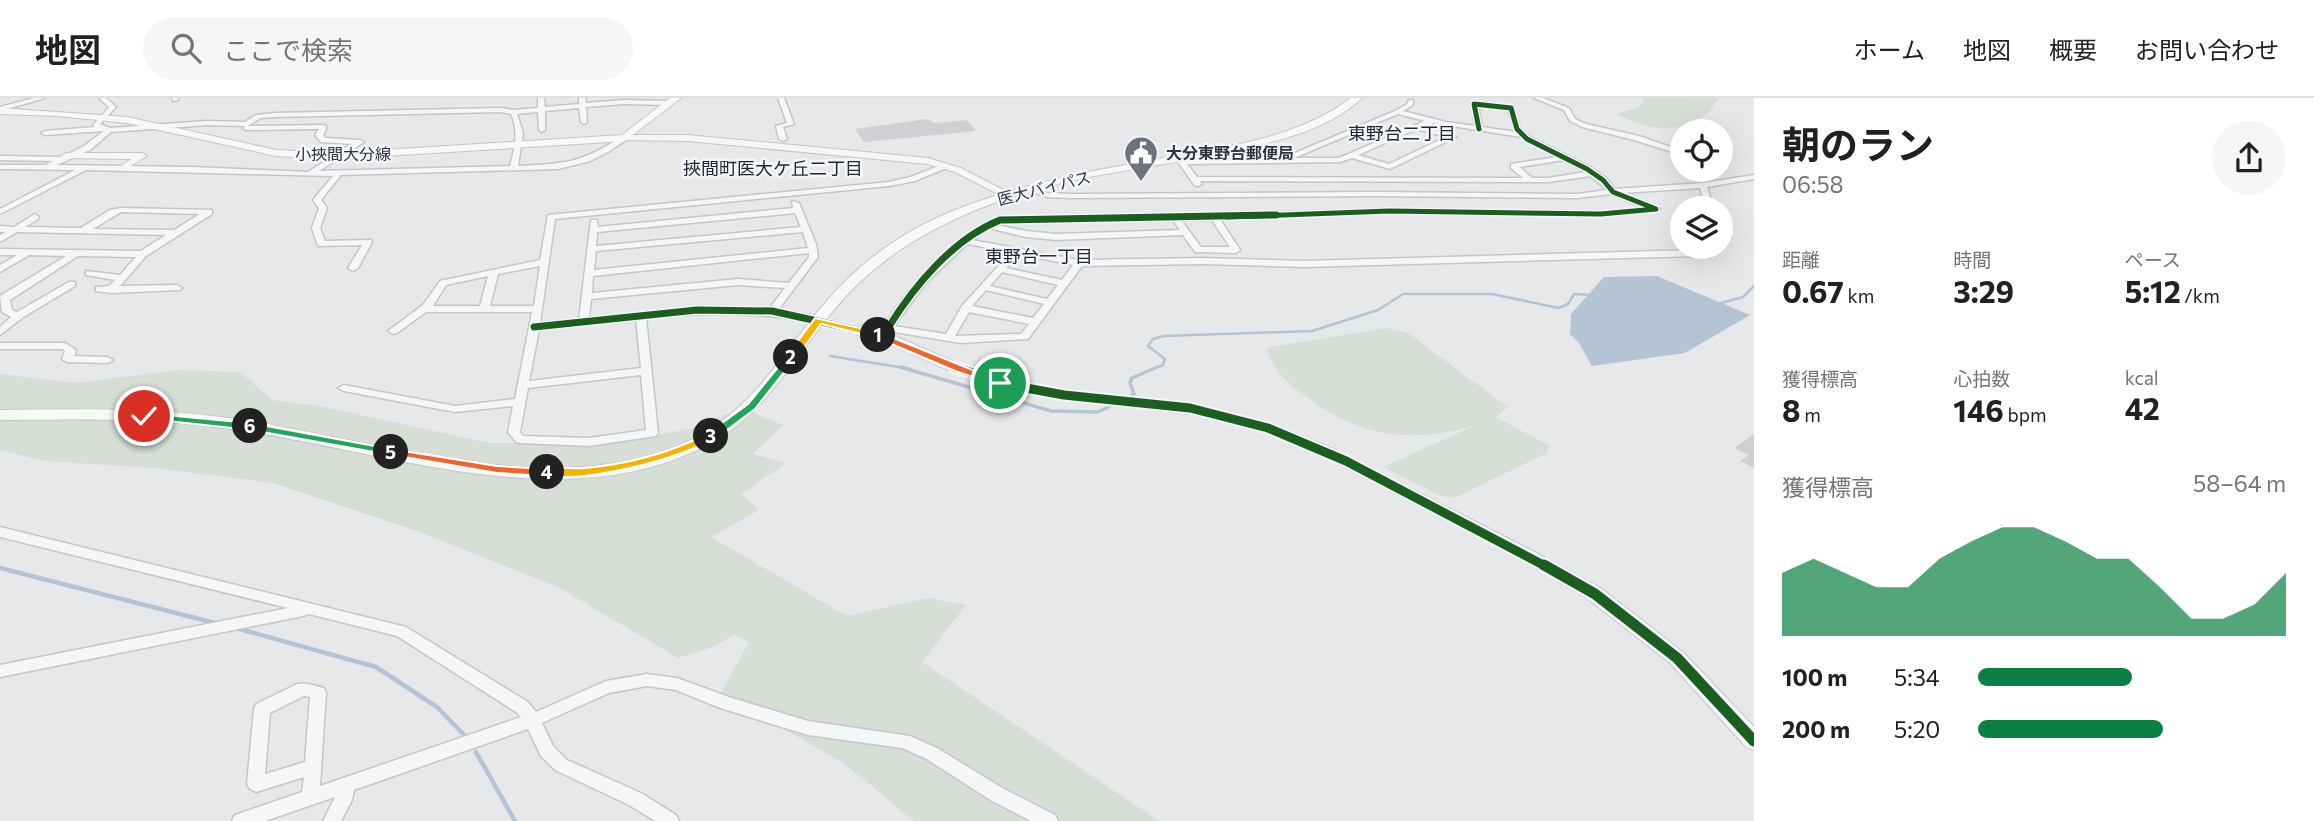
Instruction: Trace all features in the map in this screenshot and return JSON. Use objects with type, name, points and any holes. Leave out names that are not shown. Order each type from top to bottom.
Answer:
[{"type":"main road","name":"医大バイパス","points":[[0,415],[144,416],[228,423],[518,471],[584,471],[654,461],[700,442],[743,414],[783,368],[814,319],[856,278],[897,244],[948,217],[1005,193],[1267,135],[1315,119],[1347,98]]},
{"type":"main road","name":"医大バイパス","points":[[1005,193],[1274,138],[1328,118],[1357,98]]},
{"type":"main road","points":[[625,138],[672,101]]},
{"type":"main road","name":"小挾間大分線","points":[[0,110],[104,125],[164,127],[276,153],[336,156],[519,147],[625,138]]},
{"type":"street","points":[[0,110],[42,98]]},
{"type":"street","points":[[45,168],[86,148],[104,125],[113,107],[102,98]]},
{"type":"street","points":[[504,98],[517,118],[519,147],[513,169]]},
{"type":"street","points":[[541,98],[542,130]]},
{"type":"street","points":[[781,98],[791,124],[779,126],[783,139]]},
{"type":"street","points":[[1537,98],[1567,109],[1572,120],[1584,127],[1636,138],[1670,149]]},
{"type":"street","points":[[324,127],[280,132],[244,130],[261,115],[542,110],[582,102],[672,101]]},
{"type":"street","points":[[1286,162],[1285,159],[1397,112],[1410,105],[1411,101]]},
{"type":"street","points":[[582,102],[584,122]]},
{"type":"street","points":[[1479,129],[1474,104],[1511,108],[1517,129],[1522,135]]},
{"type":"street","points":[[888,328],[906,299],[966,241],[985,225],[1015,218],[1214,217],[1389,211],[1601,214],[1656,209],[1613,191],[1592,173],[1522,135],[1431,121],[1397,112]]},
{"type":"street","points":[[310,174],[360,142],[324,140],[319,135],[324,127],[336,116],[361,113]]},
{"type":"street","points":[[1206,195],[1182,162],[1333,161],[1354,156],[1431,121]]},
{"type":"street","points":[[164,127],[248,124]]},
{"type":"street","points":[[45,133],[104,125]]},
{"type":"street","points":[[1354,156],[1390,167],[1452,137],[1417,127]]},
{"type":"street","points":[[0,167],[192,169],[310,174],[513,169],[576,165],[599,156],[625,138],[699,139],[917,160],[947,166],[1005,193]]},
{"type":"street","points":[[0,158],[142,156],[123,169]]},
{"type":"street","points":[[1530,180],[1514,166],[1564,158]]},
{"type":"street","points":[[641,316],[652,433],[589,442],[520,439],[514,432],[538,309],[551,217],[896,183],[947,166]]},
{"type":"street","points":[[2,210],[84,168]]},
{"type":"street","points":[[1195,179],[1530,180],[1564,179],[1592,173]]},
{"type":"street","points":[[338,174],[317,200],[323,208],[316,228],[321,244],[368,242],[353,268]]},
{"type":"street","points":[[1733,176],[1739,179]]},
{"type":"street","points":[[1030,189],[1054,196],[1374,194],[1577,197],[1613,191],[1703,186],[1754,177]]},
{"type":"street","points":[[1703,186],[1706,196]]},
{"type":"street","points":[[772,311],[814,257],[814,250],[791,194]]},
{"type":"street","points":[[1374,194],[1389,211]]},
{"type":"street","points":[[83,231],[113,212],[121,210],[209,212],[143,254],[111,290]]},
{"type":"street","points":[[594,230],[798,210]]},
{"type":"street","points":[[584,322],[589,296],[595,212]]},
{"type":"street","points":[[1175,217],[1198,250],[1236,250],[1214,217]]},
{"type":"street","points":[[0,239],[35,218]]},
{"type":"street","points":[[985,225],[1056,237],[1186,232]]},
{"type":"street","points":[[0,229],[179,233]]},
{"type":"street","points":[[593,248],[806,229]]},
{"type":"street","points":[[966,241],[1079,263],[1203,261],[1305,264],[1670,254]]},
{"type":"street","points":[[591,273],[814,250]]},
{"type":"street","points":[[950,338],[965,308],[1016,251]]},
{"type":"street","points":[[0,252],[143,254]]},
{"type":"street","points":[[0,270],[27,253]]},
{"type":"street","points":[[18,316],[7,312],[3,299],[75,253]]},
{"type":"street","points":[[393,331],[425,309],[443,283],[545,262]]},
{"type":"street","points":[[856,329],[888,328],[979,341],[1024,337],[1079,263]]},
{"type":"street","points":[[999,269],[1065,283]]},
{"type":"street","points":[[89,273],[123,278]]},
{"type":"street","points":[[484,309],[494,273]]},
{"type":"street","points":[[589,296],[738,282],[793,286]]},
{"type":"street","points":[[0,332],[18,316],[72,284]]},
{"type":"street","points":[[982,287],[1049,302]]},
{"type":"street","points":[[99,289],[177,288]]},
{"type":"street","points":[[965,308],[1036,322]]},
{"type":"street","points":[[425,309],[538,309]]},
{"type":"street","points":[[534,327],[697,310],[772,311],[890,339],[958,369],[1000,383],[1052,394],[1199,410],[1257,424],[1322,449],[1536,559],[1595,594],[1677,658],[1754,741]]},
{"type":"street","points":[[0,346],[65,346],[71,348],[67,359],[108,360]]},
{"type":"street","points":[[524,384],[646,371]]},
{"type":"street","points":[[344,388],[454,409],[519,402]]},
{"type":"street","points":[[0,532],[408,634],[522,706],[542,743],[561,765],[635,799],[670,821]]},
{"type":"street","points":[[0,671],[297,611],[321,612]]},
{"type":"street","points":[[241,821],[532,721],[615,684],[647,680],[670,682],[726,703],[808,728],[904,741],[931,753],[1049,821]]},
{"type":"street","points":[[311,796],[313,767],[318,693],[303,689],[262,709],[256,784],[313,767]]},
{"type":"street","points":[[332,821],[344,800],[347,784]]},
{"type":"shaded area","points":[[1642,98],[1720,98],[1698,119],[1670,119],[1670,128],[1650,127],[1616,114],[1639,107]]},
{"type":"shaded area","points":[[1386,328],[1408,333],[1508,407],[1496,417],[1548,445],[1547,453],[1456,497],[1441,496],[1383,467],[1474,426],[1408,435],[1368,429],[1329,412],[1296,389],[1278,371],[1267,350],[1270,347]]},
{"type":"shaded area","points":[[178,370],[240,372],[272,400],[319,406],[489,443],[516,443],[520,439],[555,442],[664,434],[697,427],[741,408],[783,425],[753,454],[786,463],[741,494],[759,510],[711,537],[847,616],[928,598],[966,605],[922,662],[1159,821],[914,821],[845,764],[721,693],[749,642],[733,635],[713,647],[678,658],[558,587],[417,531],[273,483],[154,468],[45,461],[0,450],[0,374],[76,383]]},
{"type":"water","points":[[1657,276],[1750,315],[1685,353],[1592,366],[1579,343],[1570,334],[1571,314],[1604,277]]},
{"type":"building","points":[[927,119],[934,123],[967,120],[976,131],[864,142],[855,129]]},
{"type":"building","points":[[1754,434],[1754,468],[1740,461],[1749,455],[1734,448]]},
{"type":"waterway","points":[[1718,304],[1743,297],[1754,286]]},
{"type":"waterway","points":[[1153,369],[1163,365],[1165,359],[1148,346],[1153,339],[1164,336],[1312,331],[1378,310],[1403,294],[1492,294],[1559,308],[1568,304],[1574,294],[1591,295]]},
{"type":"waterway","points":[[830,356],[902,368]]},
{"type":"waterway","points":[[902,368],[1051,411],[1098,412],[1134,394],[1130,383],[1132,378],[1157,367]]},
{"type":"waterway","points":[[902,368],[911,369]]},
{"type":"waterway","points":[[0,568],[215,623]]},
{"type":"waterway","points":[[236,628],[376,667],[437,707],[467,738]]},
{"type":"waterway","points":[[476,752],[515,821]]},
{"type":"cycle path","points":[[888,328],[908,299],[938,265],[971,236],[1000,220],[1389,211],[1601,214],[1656,209],[1613,192],[1603,180],[1587,169],[1527,139],[1517,129],[1511,108],[1474,104],[1479,129]]},
{"type":"cycle path","points":[[534,327],[697,310],[772,311],[876,334],[958,369],[1010,385],[1064,395],[1190,408],[1268,428],[1346,461],[1527,555],[1595,594],[1677,658],[1754,741]]},
{"type":"place","name":"大分東野台郵便局","points":[[1141,183]]},
{"type":"district","name":"東野台二丁目","points":[[1402,134]]},
{"type":"district","name":"挾間町医大ケ丘二丁目","points":[[773,169]]},
{"type":"district","name":"東野台一丁目","points":[[1039,257]]},
{"type":"route","points":[[144,416],[228,423],[469,466],[561,472],[641,464],[667,457],[706,439],[729,425],[757,401],[818,320],[890,339],[958,369],[1000,383]]}]
